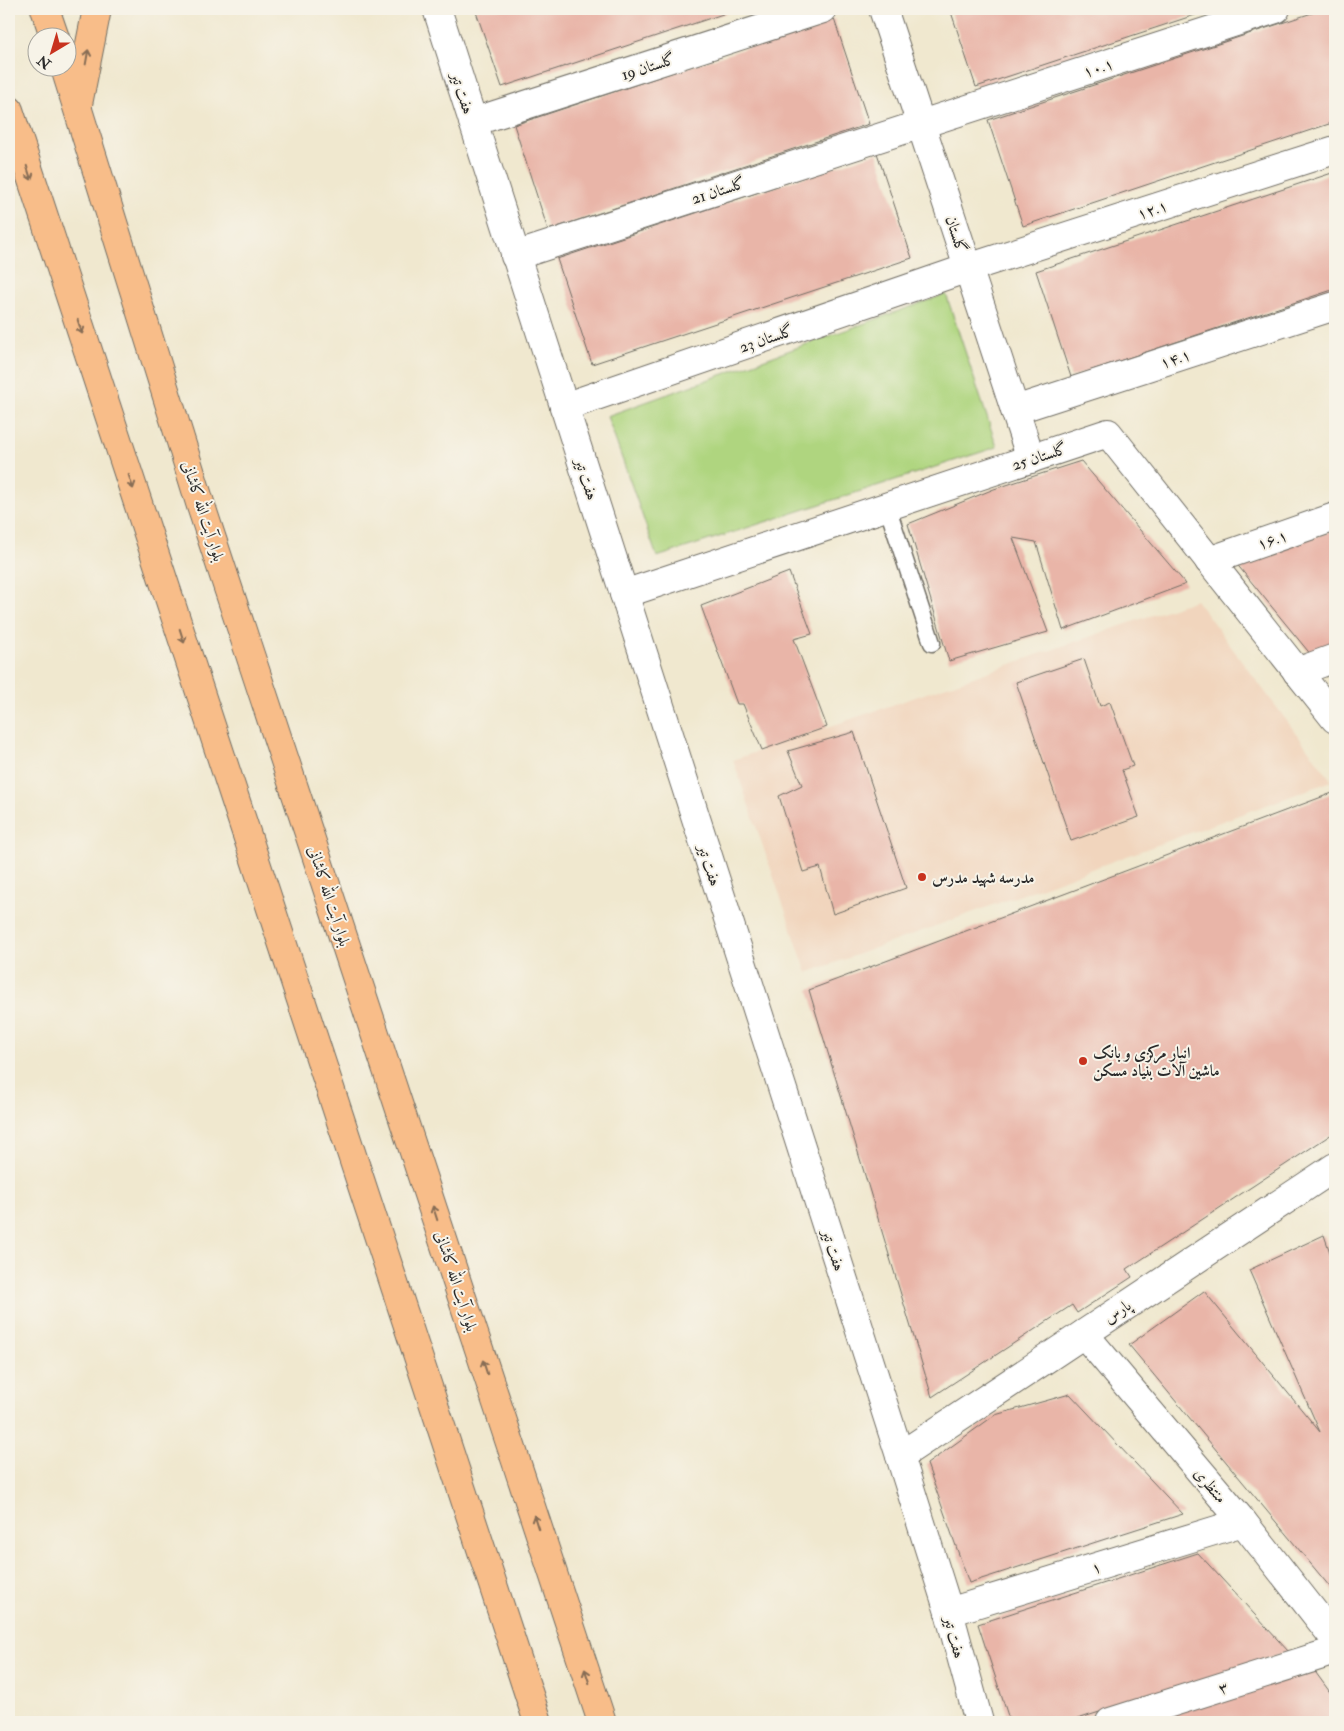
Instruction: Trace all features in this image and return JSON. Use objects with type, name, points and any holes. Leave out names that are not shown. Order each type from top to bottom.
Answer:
[{"type":"main road","points":[[45,9],[52,28]]},
{"type":"main road","points":[[78,105],[97,9]]},
{"type":"main road","name":"بلوار آیت الله کاشانی","points":[[69,78],[202,506],[602,1722]]},
{"type":"main road","points":[[9,110],[538,1722]]},
{"type":"street","name":"هفت تیر","points":[[436,9],[900,1456],[949,1612],[979,1722]]},
{"type":"street","name":"گلستان 19","points":[[473,122],[823,9]]},
{"type":"street","name":"گلستان","points":[[882,9],[1031,458]]},
{"type":"street","name":"۱۰.۱","points":[[921,124],[1276,9]]},
{"type":"street","name":"گلستان 21","points":[[516,256],[921,124]]},
{"type":"street","name":"۱۲.۱","points":[[968,268],[1335,150]]},
{"type":"street","name":"گلستان 23","points":[[564,407],[968,268]]},
{"type":"street","name":"۱۴.۱","points":[[1015,410],[1335,306]]},
{"type":"street","name":"گلستان 25","points":[[624,594],[1108,433],[1335,719]]},
{"type":"street","name":"۱۶.۱","points":[[1209,561],[1335,516]]},
{"type":"street","points":[[1297,672],[1335,658]]},
{"type":"street","name":"پارس","points":[[900,1456],[1084,1334],[1334,1174]]},
{"type":"street","name":"منتظری","points":[[1084,1334],[1243,1522],[1335,1639]]},
{"type":"street","name":"۱","points":[[949,1612],[1243,1522]]},
{"type":"street","name":"۳","points":[[1110,1722],[1335,1651]]},
{"type":"lane","points":[[888,506],[932,643]]},
{"type":"shaded area","name":"مدرسه شهید مدرس","points":[[1196,600],[1332,781],[807,973],[733,760]]},
{"type":"green space","points":[[946,294],[997,447],[657,557],[607,416]]},
{"type":"building","points":[[475,9],[738,9],[502,87]]},
{"type":"building","points":[[950,9],[1213,9],[976,87]]},
{"type":"building","points":[[1324,9],[1335,9],[1335,122],[1023,226],[988,120]]},
{"type":"building","points":[[834,19],[869,124],[548,230],[514,125]]},
{"type":"building","points":[[877,153],[912,258],[592,364],[557,259]]},
{"type":"building","points":[[1335,172],[1335,289],[1071,377],[1036,271]]},
{"type":"building","points":[[1081,461],[1186,584],[1063,630],[1036,542],[1013,538],[1048,632],[949,661],[908,524],[994,489]]},
{"type":"building","points":[[1335,530],[1335,647],[1312,656],[1235,562]]},
{"type":"building","points":[[789,572],[812,634],[794,639],[827,727],[762,750],[743,704],[737,704],[701,606]]},
{"type":"building","points":[[1084,659],[1100,706],[1110,702],[1133,766],[1122,770],[1139,817],[1071,841],[1016,682]]},
{"type":"building","points":[[854,732],[906,888],[833,914],[820,867],[803,872],[779,796],[802,785],[788,751]]},
{"type":"building","name":"انبار مرکزی و بانک ماشین آلات بنیاد مسکن","points":[[1335,792],[1335,1132],[1127,1269],[1132,1277],[1077,1313],[1072,1305],[932,1397],[809,990]]},
{"type":"building","points":[[1324,1235],[1335,1267],[1335,1593],[1129,1345],[1204,1291],[1320,1432],[1249,1270]]},
{"type":"building","points":[[1070,1394],[1183,1514],[969,1583],[927,1464],[995,1415]]},
{"type":"building","points":[[1198,1553],[1289,1652],[1068,1722],[1010,1722],[978,1624]]},
{"type":"building","points":[[1305,1658],[1335,1699],[1335,1722],[1126,1722]]},
{"type":"place","name":"مدرسه شهید مدرس","points":[[922,877]]},
{"type":"place","name":"انبار مرکزی و بانک ماشین آلات بنیاد مسکن","points":[[1083,1061]]}]
